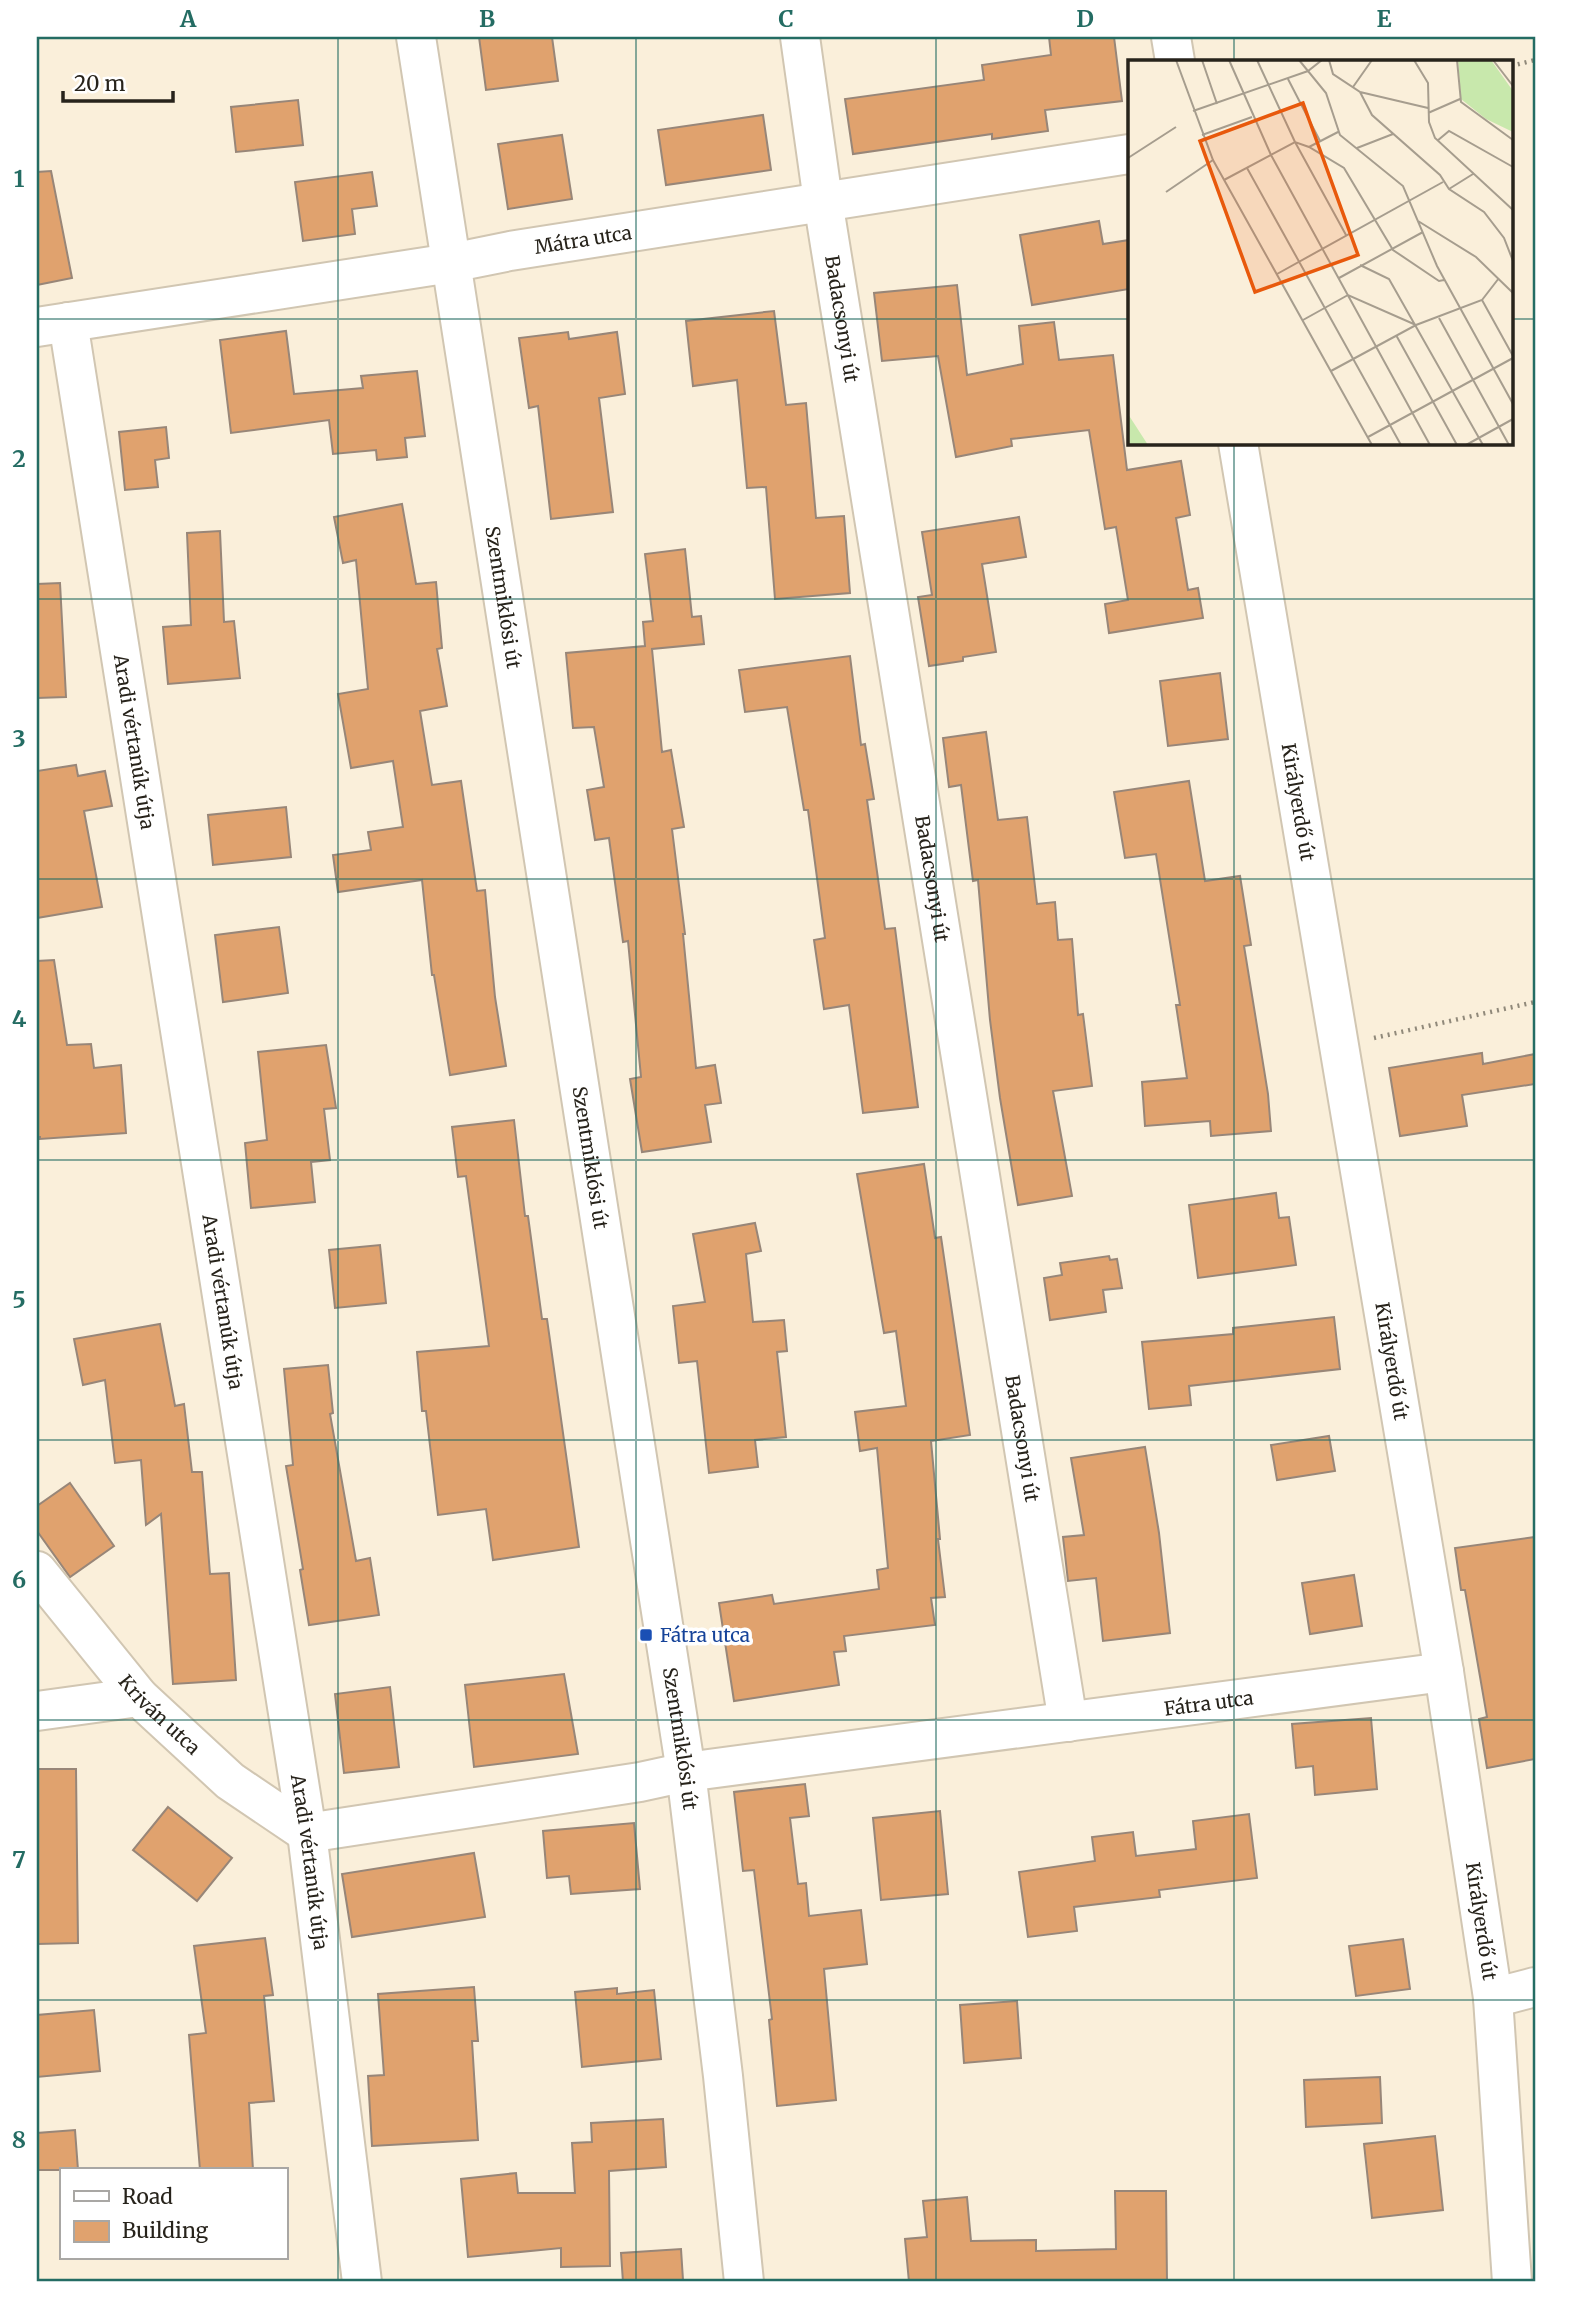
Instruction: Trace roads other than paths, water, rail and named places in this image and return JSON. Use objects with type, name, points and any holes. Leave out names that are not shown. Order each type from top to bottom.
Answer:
[{"type":"street","name":"Szentmiklósi út","points":[[415,37],[686,1772],[744,2282]]},
{"type":"street","name":"Badacsonyi út","points":[[800,37],[823,201],[1068,1722]]},
{"type":"street","points":[[1171,37],[1175,60]]},
{"type":"street","name":"Mátra utca","points":[[53,325],[451,264],[510,251],[1128,154]]},
{"type":"street","name":"Aradi vértanúk útja","points":[[53,325],[307,1833],[362,2282]]},
{"type":"street","name":"Királyerdő út","points":[[1238,444],[1444,1672],[1493,1998],[1512,2282]]},
{"type":"street","name":"Kriván utca","points":[[37,1571],[139,1697],[230,1781],[307,1833]]},
{"type":"street","name":"Fátra utca","points":[[307,1833],[640,1782],[686,1772],[1444,1672]]},
{"type":"street","points":[[37,1711],[139,1697]]},
{"type":"street","points":[[1493,1998],[1535,1987]]},
{"type":"place","name":"Fátra utca","points":[[646,1635]]}]
